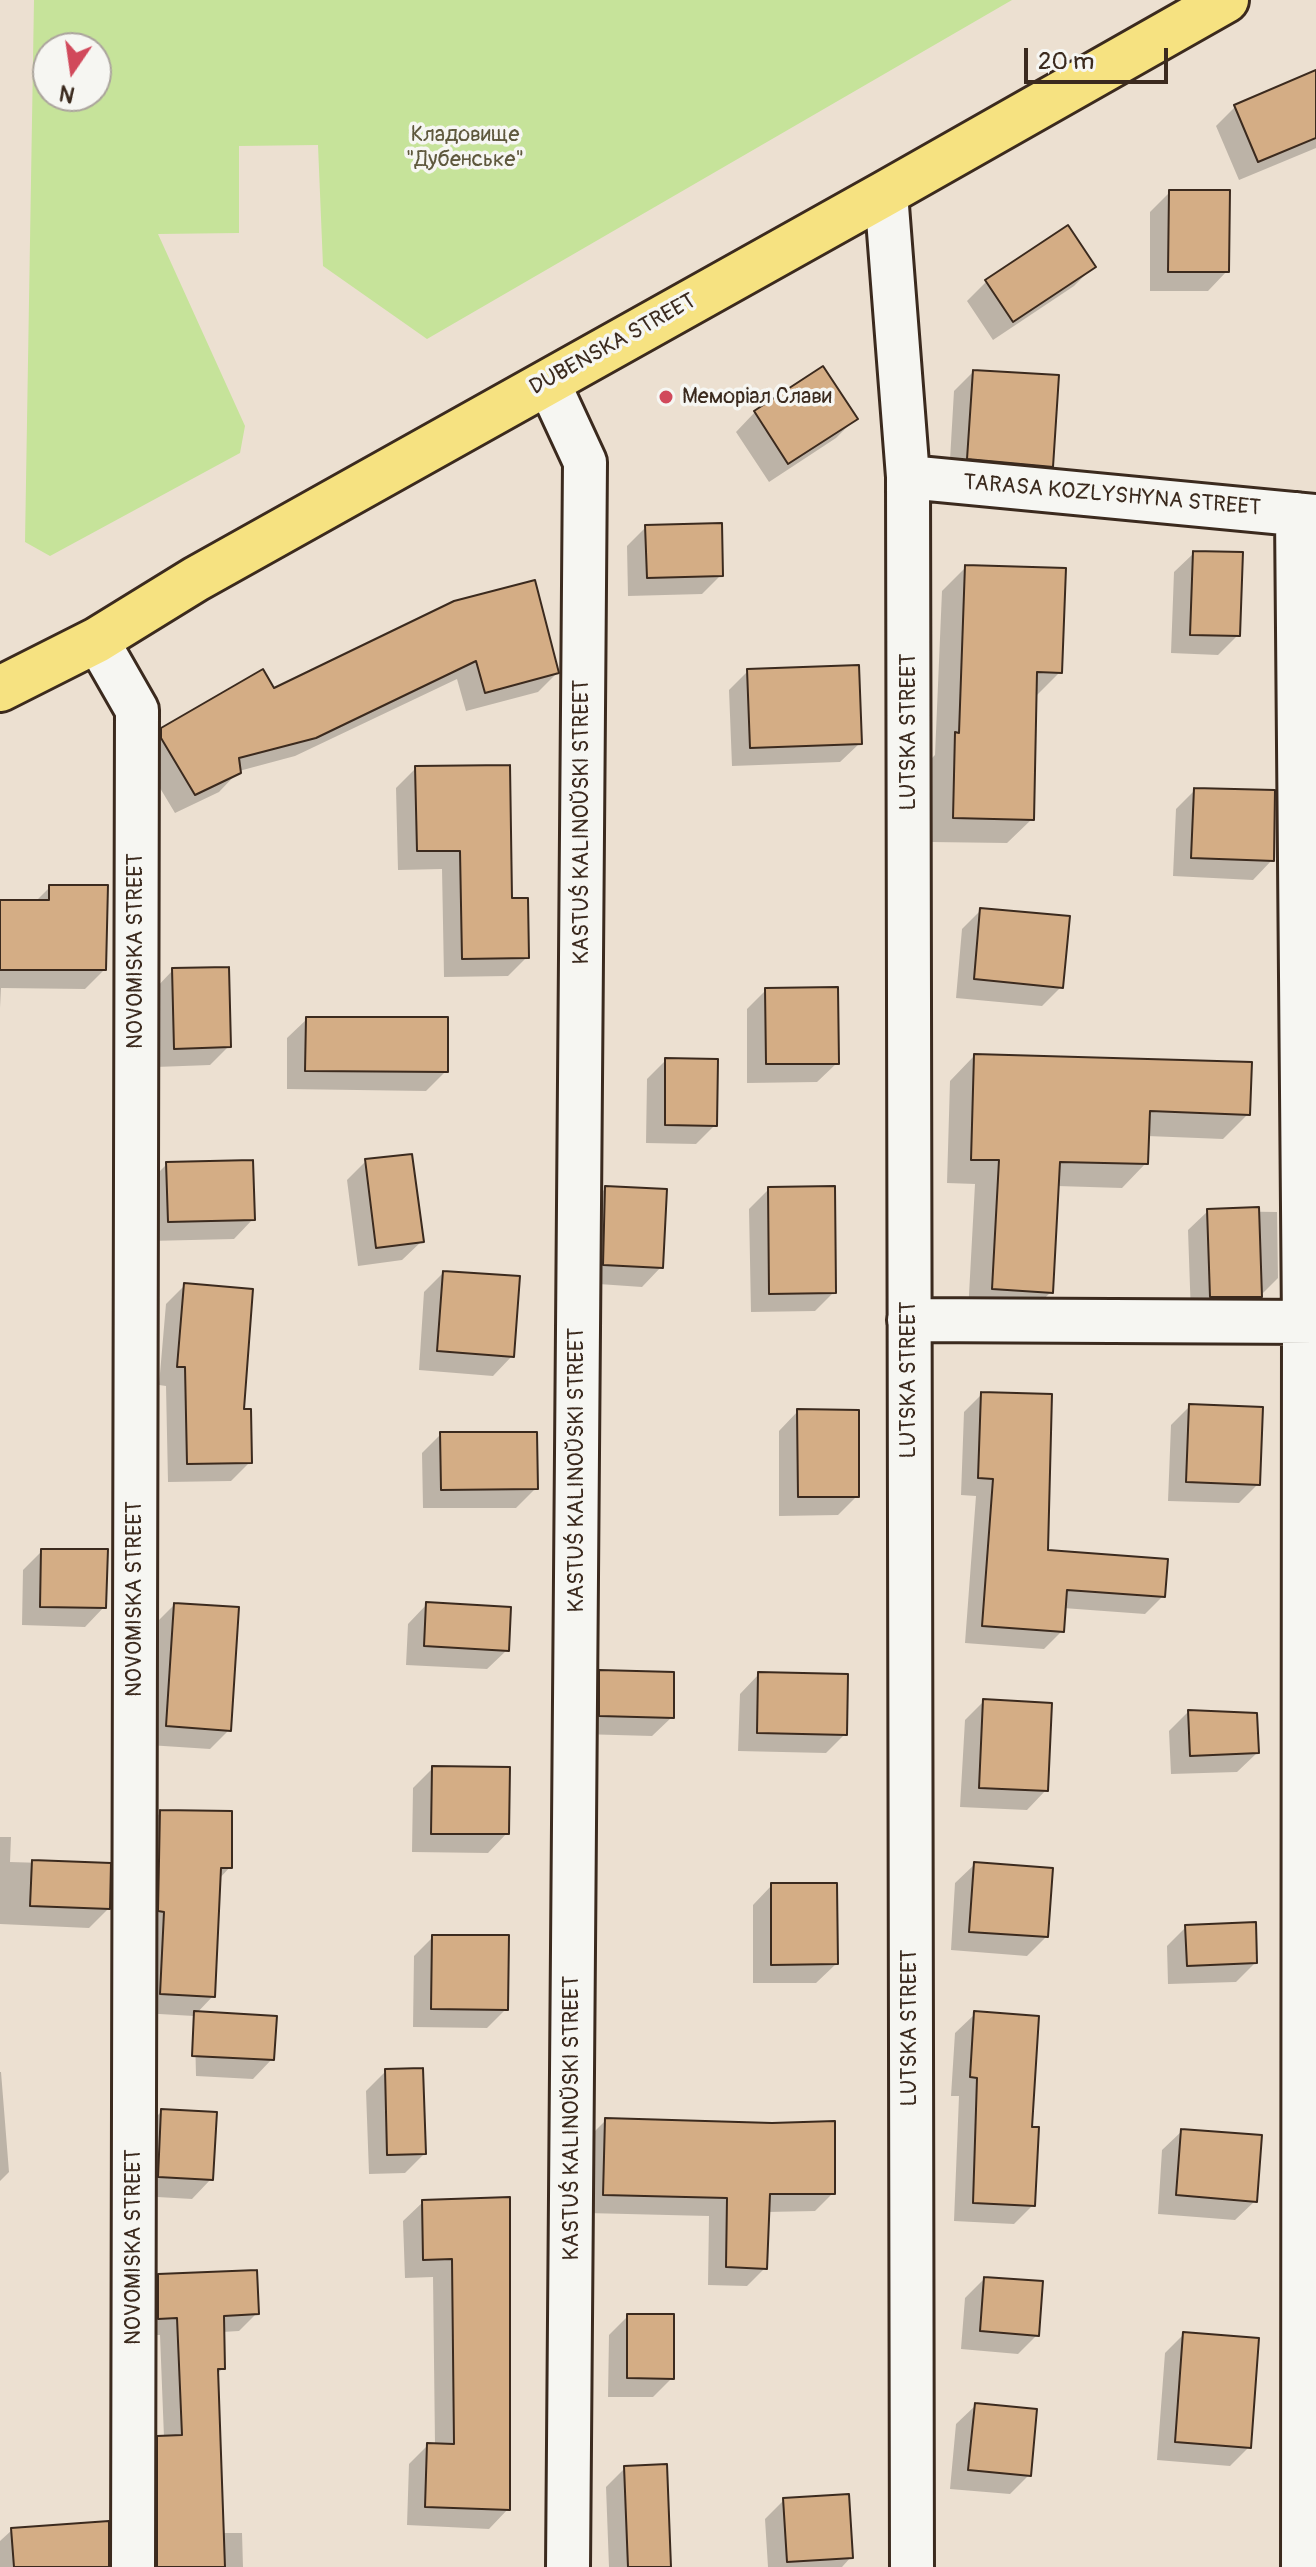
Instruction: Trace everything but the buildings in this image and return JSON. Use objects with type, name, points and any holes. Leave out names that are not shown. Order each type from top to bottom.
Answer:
[{"type":"main road","name":"DUBENSKA STREET","points":[[0,689],[97,640],[196,579],[1226,0]]},
{"type":"street","name":"LUTSKA STREET","points":[[886,193],[908,477],[912,2567]]},
{"type":"street","name":"KASTUŚ KALINOŬSKI STREET","points":[[548,382],[585,462],[568,2567]]},
{"type":"street","name":"TARASA KOZLYSHYNA STREET","points":[[908,477],[1306,515]]},
{"type":"street","points":[[1303,2567],[1310,1322],[1306,515]]},
{"type":"street","name":"NOVOMISKA STREET","points":[[97,640],[137,710],[133,2567]]},
{"type":"street","points":[[909,1320],[1310,1322]]},
{"type":"green space","name":"Кладовище \"Дубенське\"","points":[[34,0],[1012,0],[427,339],[323,266],[318,145],[239,146],[239,233],[158,234],[245,426],[240,453],[50,556],[25,542],[32,112],[112,112],[112,32],[33,32]]},
{"type":"place","name":"Меморіал Слави","points":[[666,397]]}]
